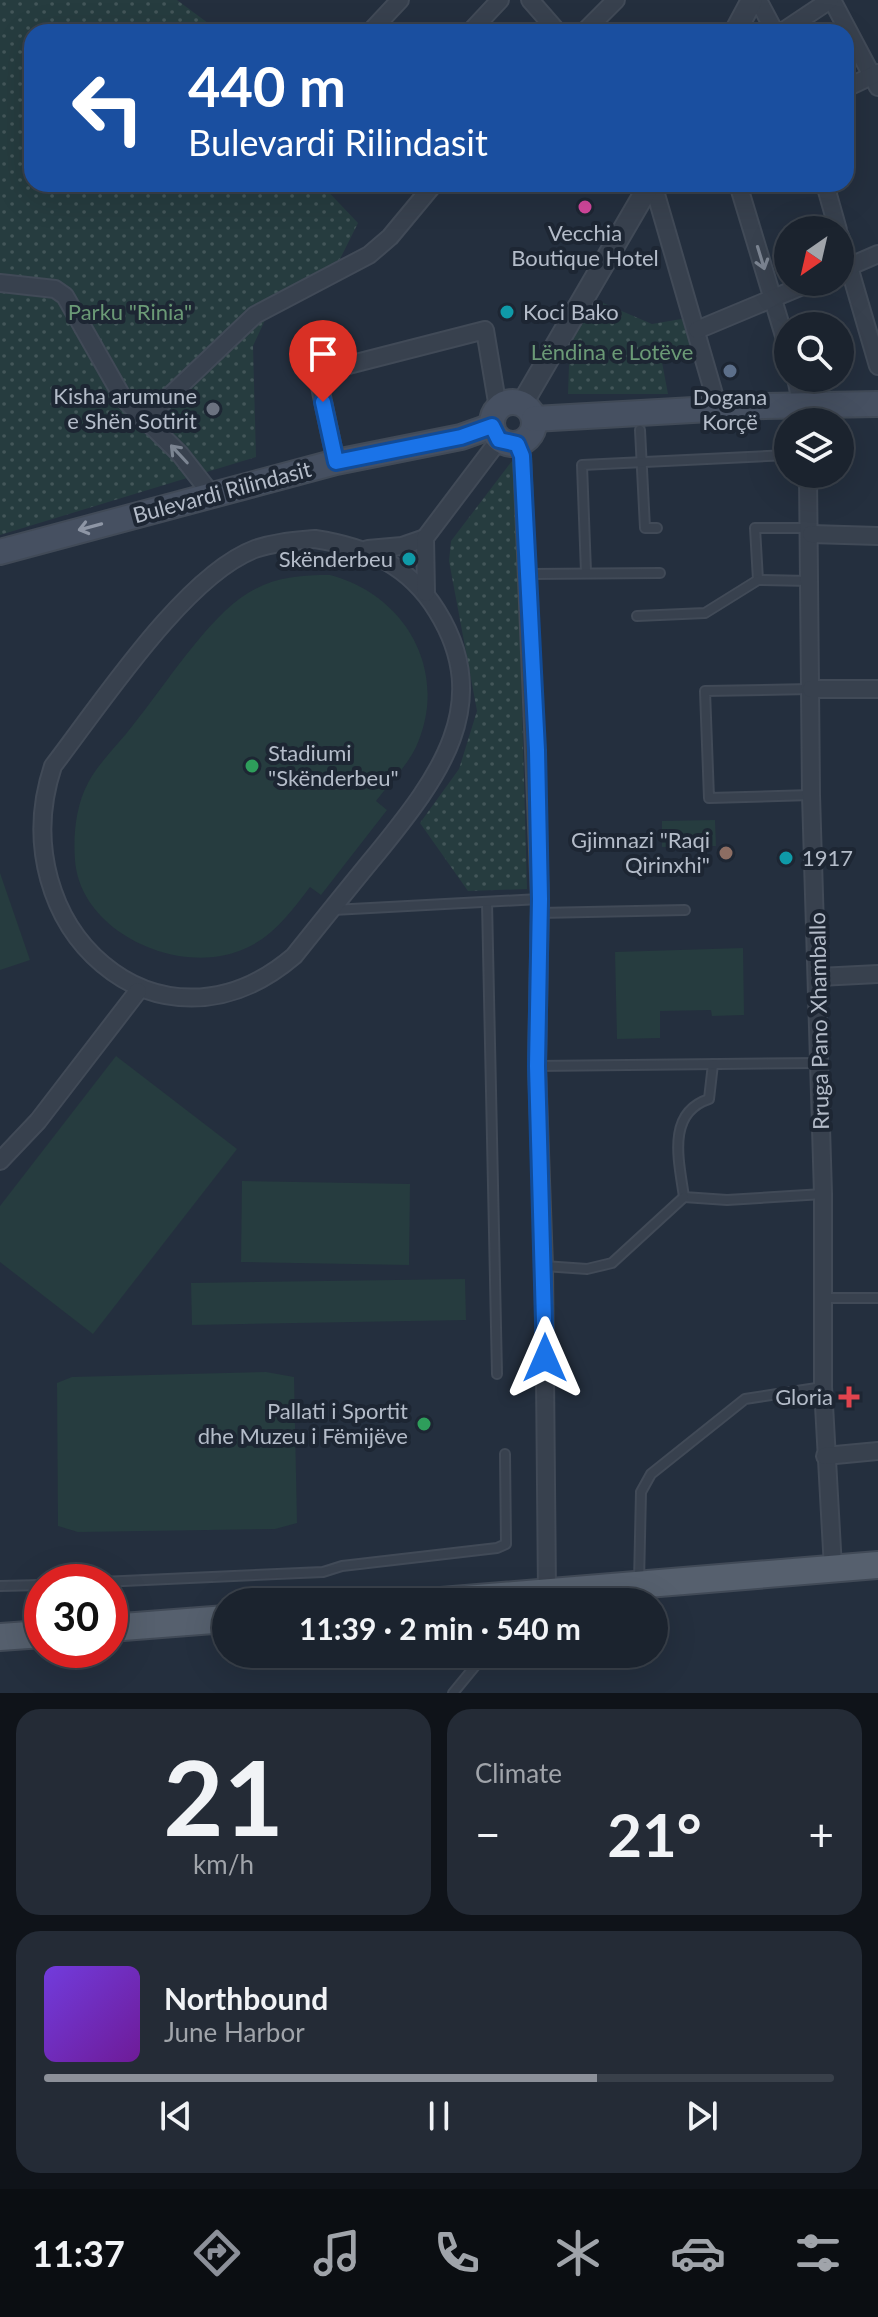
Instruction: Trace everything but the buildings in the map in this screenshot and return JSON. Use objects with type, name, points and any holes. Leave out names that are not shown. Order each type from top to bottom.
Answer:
[{"type":"main road","name":"Bulevardi Rilindasit","points":[[849,408],[878,404]]},
{"type":"main road","name":"Bulevardi Rilindasit","points":[[0,552],[336,462],[461,437],[510,423],[718,408],[774,412]]},
{"type":"main road","points":[[604,1588],[878,1565]]},
{"type":"main road","points":[[128,1627],[212,1620]]},
{"type":"main road","points":[[0,1637],[24,1635]]},
{"type":"street","points":[[378,24],[400,0]]},
{"type":"street","points":[[478,24],[500,0]]},
{"type":"street","points":[[530,0],[551,24]]},
{"type":"street","points":[[592,24],[616,0]]},
{"type":"street","points":[[740,24],[755,0],[770,24]]},
{"type":"street","points":[[794,24],[831,0],[845,24]]},
{"type":"street","points":[[854,39],[877,78],[854,85]]},
{"type":"street","points":[[142,418],[160,405],[255,315],[369,255],[390,237],[427,192]]},
{"type":"street","points":[[426,593],[425,538],[510,423],[647,192]]},
{"type":"street","points":[[654,192],[718,408]]},
{"type":"street","points":[[741,192],[778,312]]},
{"type":"street","points":[[827,192],[834,216]]},
{"type":"street","points":[[854,265],[878,254]]},
{"type":"street","points":[[0,283],[55,289],[65,296],[110,379],[142,418],[180,454],[212,495]]},
{"type":"street","points":[[854,295],[878,366]]},
{"type":"street","points":[[697,330],[779,296]]},
{"type":"street","points":[[336,462],[317,373],[485,330],[522,456],[529,574],[540,906],[537,1066],[544,1266],[547,1588]]},
{"type":"street","name":"Rruga Pano Xhamballo","points":[[809,488],[811,795],[819,977],[823,1194],[823,1387],[833,1568]]},
{"type":"street","points":[[811,531],[878,536]]},
{"type":"street","points":[[364,549],[403,571],[426,593],[456,649],[461,680],[460,717],[452,743],[418,803],[294,956],[271,975],[210,996],[178,998],[138,991],[90,966],[68,944],[50,918],[38,888],[32,857],[38,793],[53,766],[178,606],[225,565],[253,550],[284,541],[315,539],[364,549],[385,549],[425,538]]},
{"type":"street","points":[[811,689],[878,689]]},
{"type":"street","points":[[819,977],[878,974]]},
{"type":"street","points":[[0,1161],[38,1121],[138,991]]},
{"type":"street","points":[[825,1456],[878,1451]]},
{"type":"lane","points":[[640,430],[645,528],[657,528]]},
{"type":"lane","points":[[586,572],[582,465],[774,456]]},
{"type":"lane","points":[[758,580],[755,528],[811,531]]},
{"type":"lane","points":[[529,574],[660,573]]},
{"type":"lane","points":[[637,616],[705,613],[758,580],[811,581]]},
{"type":"lane","points":[[811,689],[705,691],[709,798],[811,795]]},
{"type":"lane","points":[[487,902],[497,1374]]},
{"type":"lane","points":[[330,910],[487,902],[685,910]]},
{"type":"lane","points":[[537,1066],[820,1063]]},
{"type":"lane","points":[[684,1197],[678,1145],[682,1117],[693,1104],[709,1099],[713,1064]]},
{"type":"lane","points":[[544,1266],[587,1269],[612,1263],[684,1197],[727,1200],[823,1194]]},
{"type":"lane","points":[[824,1298],[878,1298]]},
{"type":"lane","points":[[639,1585],[641,1492],[651,1474],[745,1399],[823,1387]]},
{"type":"lane","points":[[128,1581],[323,1572],[342,1566],[497,1548],[506,1544],[505,1454]]},
{"type":"lane","points":[[0,1586],[24,1585]]},
{"type":"lane","points":[[453,1693],[474,1668]]},
{"type":"green space","name":"Parku \"Rinia\"","points":[[0,0],[177,0],[209,24],[24,24],[24,192],[329,192],[358,223],[340,259],[274,301],[253,346],[256,457],[0,535]]},
{"type":"green space","name":"Lëndina e Lotëve","points":[[596,300],[652,324],[687,318],[693,350],[661,357],[668,394],[568,394],[570,338]]},
{"type":"green space","points":[[515,457],[527,889],[468,891],[420,823],[459,769],[477,711],[449,561],[451,541]]},
{"type":"green space","name":"Stadiumi \"Skënderbeu\"","points":[[330,575],[357,585],[400,618],[414,640],[424,665],[428,691],[425,719],[412,754],[376,801],[387,810],[321,895],[310,887],[279,924],[251,946],[214,957],[188,957],[161,952],[136,942],[113,927],[94,908],[81,886],[75,860],[75,830],[78,810],[88,783],[187,654],[233,604],[248,593],[277,580]]},
{"type":"green space","points":[[715,820],[716,846],[662,847],[662,821]]},
{"type":"green space","points":[[0,873],[30,960],[0,970]]},
{"type":"green space","points":[[743,948],[744,1015],[712,1016],[711,1010],[660,1011],[660,1038],[617,1039],[615,952]]},
{"type":"green space","points":[[116,1056],[237,1149],[93,1334],[0,1262],[0,1206]]},
{"type":"green space","points":[[242,1181],[410,1184],[409,1265],[241,1262]]},
{"type":"green space","points":[[465,1279],[466,1320],[192,1325],[191,1283]]},
{"type":"green space","points":[[266,1372],[294,1377],[297,1523],[275,1529],[78,1532],[58,1526],[57,1383],[72,1377]]},
{"type":"place","name":"Vecchia Boutique Hotel","points":[[585,207]]},
{"type":"place","name":"Koci Bako","points":[[507,312]]},
{"type":"place","name":"Dogana Korçë","points":[[730,371]]},
{"type":"place","name":"Kisha arumune e Shën Sotirit","points":[[213,409]]},
{"type":"place","name":"Skënderbeu","points":[[409,559]]},
{"type":"place","name":"Stadiumi \"Skënderbeu\"","points":[[252,766]]},
{"type":"place","name":"Gjimnazi \"Raqi Qirinxhi\"","points":[[726,853]]},
{"type":"place","name":"1917","points":[[786,858]]},
{"type":"place","name":"Gloria","points":[[849,1397]]},
{"type":"place","name":"Pallati i Sportit dhe Muzeu i Fëmijëve","points":[[424,1424]]},
{"type":"route","points":[[323,402],[336,462],[461,437],[492,426],[499,440],[517,444],[522,456],[537,750],[540,899],[537,1066],[545,1358]]}]
